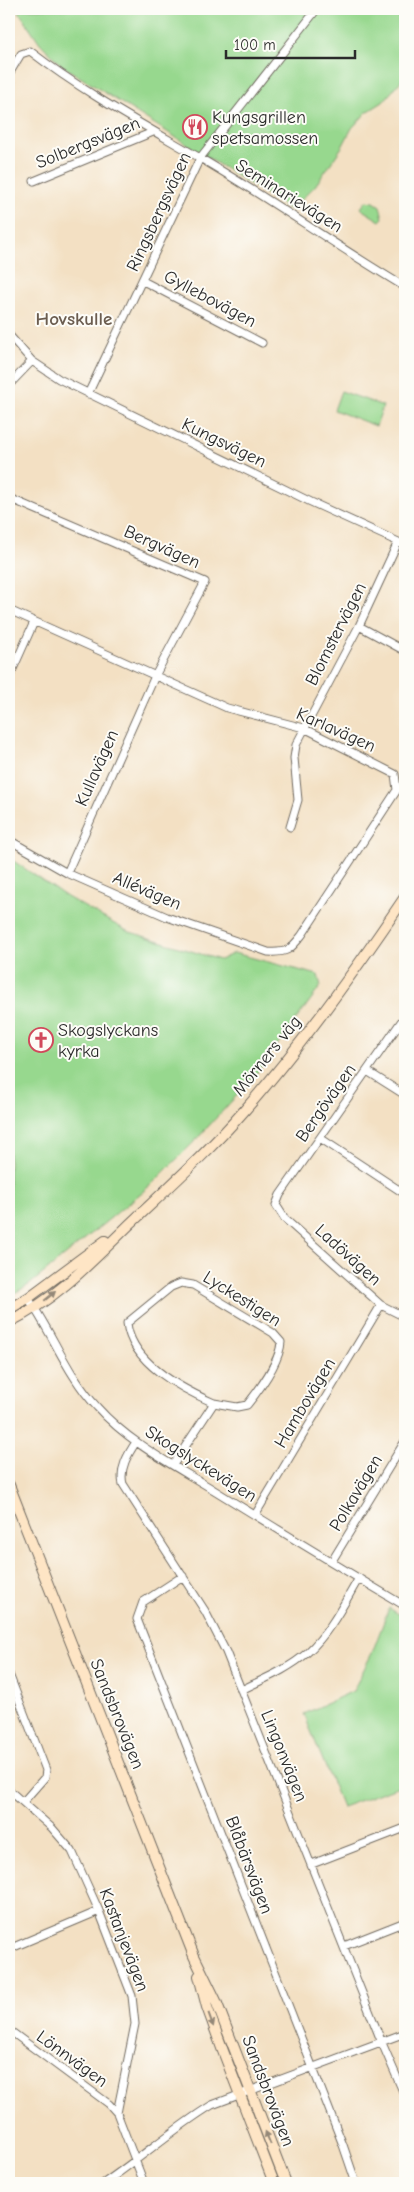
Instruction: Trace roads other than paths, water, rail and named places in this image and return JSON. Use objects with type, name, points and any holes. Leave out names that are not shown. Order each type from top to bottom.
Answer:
[{"type":"main road","name":"Mörners väg","points":[[9,1322],[35,1308],[86,1266],[169,1189],[244,1112],[302,1040],[405,897]]},
{"type":"main road","name":"Mörners väg","points":[[9,1309],[28,1298],[136,1218]]},
{"type":"main road","name":"Sandsbrovägen","points":[[9,1485],[194,1956],[216,2001],[286,2183]]},
{"type":"main road","name":"Sandsbrovägen","points":[[194,1956],[207,2007],[238,2095],[274,2183]]},
{"type":"street","name":"Ringsbergsvägen","points":[[88,394],[200,158],[317,9]]},
{"type":"street","points":[[398,9],[405,12]]},
{"type":"street","name":"Seminarievägen","points":[[9,74],[21,54],[30,52],[59,74],[200,158],[405,287]]},
{"type":"street","name":"Solbergsvägen","points":[[34,181],[154,132]]},
{"type":"street","name":"Gyllebovägen","points":[[143,281],[262,344]]},
{"type":"street","name":"Kungsvägen","points":[[9,335],[32,362],[59,380],[402,544]]},
{"type":"street","points":[[9,385],[32,362]]},
{"type":"street","name":"Bergvägen","points":[[9,498],[206,582],[155,676]]},
{"type":"street","name":"Blomstervägen","points":[[290,827],[298,800],[294,758],[296,745],[402,544]]},
{"type":"street","name":"Karlavägen","points":[[9,610],[227,708],[304,728],[395,774],[397,790],[302,935],[290,949],[281,952]]},
{"type":"street","points":[[9,678],[34,622]]},
{"type":"street","points":[[358,626],[405,651]]},
{"type":"street","name":"Kullavägen","points":[[67,873],[155,676]]},
{"type":"street","name":"Allévägen","points":[[9,840],[67,873],[167,917],[268,952],[281,952]]},
{"type":"street","name":"Bergövägen","points":[[276,1208],[280,1195],[405,1016]]},
{"type":"street","points":[[367,1071],[405,1095]]},
{"type":"street","points":[[320,1138],[405,1194]]},
{"type":"street","name":"Ladövägen","points":[[276,1208],[285,1219],[381,1305],[405,1317]]},
{"type":"street","name":"Lyckestigen","points":[[181,1283],[193,1285],[273,1333],[281,1342],[280,1352],[255,1396],[247,1405],[237,1406],[214,1403],[172,1382],[144,1358],[128,1334],[127,1323],[172,1287],[181,1283]]},
{"type":"street","name":"Skogslyckevägen","points":[[28,1298],[70,1372],[86,1395],[118,1428],[136,1442],[173,1465],[405,1606]]},
{"type":"street","name":"Hambovägen","points":[[254,1515],[381,1305]]},
{"type":"street","points":[[173,1465],[214,1403]]},
{"type":"street","name":"Polkavägen","points":[[332,1561],[405,1440]]},
{"type":"street","name":"Lingonvägen","points":[[136,1442],[124,1464],[123,1484],[205,1610],[226,1652],[382,2043],[405,2096]]},
{"type":"street","name":"Blåbärsvägen","points":[[183,1576],[143,1602],[137,1619],[356,2183]]},
{"type":"street","points":[[241,1690],[278,1673],[308,1652],[328,1629],[359,1578]]},
{"type":"street","points":[[9,1674],[46,1770],[45,1777],[23,1802]]},
{"type":"street","name":"Kastanjevägen","points":[[9,1790],[52,1828],[72,1851],[99,1911],[132,1996],[135,2024],[117,2113]]},
{"type":"street","points":[[312,1864],[405,1828]]},
{"type":"street","points":[[9,1949],[99,1911]]},
{"type":"street","points":[[344,1946],[405,1922]]},
{"type":"street","name":"Lönnvägen","points":[[9,2030],[109,2104],[117,2113]]},
{"type":"street","points":[[104,2183],[135,2162],[194,2116],[212,2105],[405,2033]]},
{"type":"street","points":[[117,2113],[144,2183]]},
{"type":"place","name":"Kungsgrillen spetsamossen","points":[[195,127]]},
{"type":"place","name":"Skogslyckans kyrka","points":[[41,1040]]},
{"type":"district","name":"Hovskulle","points":[[74,319]]}]
